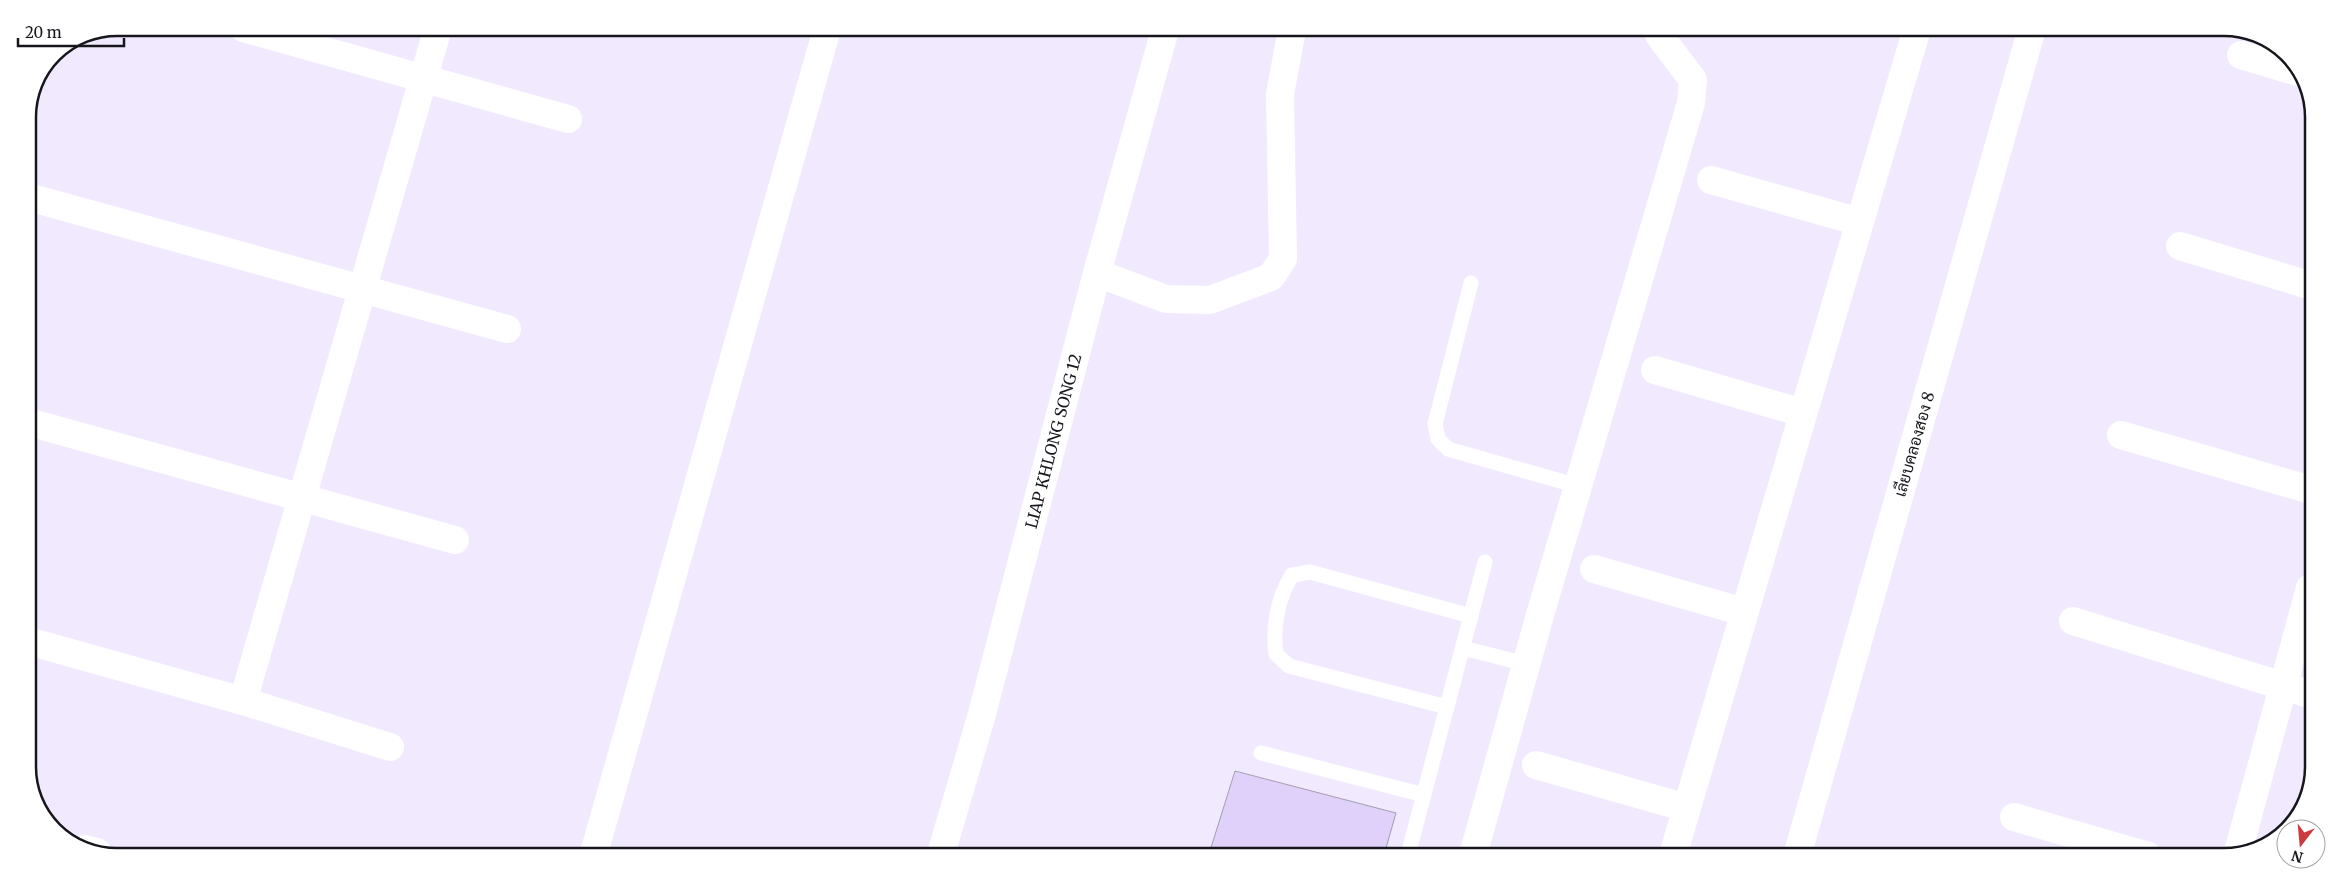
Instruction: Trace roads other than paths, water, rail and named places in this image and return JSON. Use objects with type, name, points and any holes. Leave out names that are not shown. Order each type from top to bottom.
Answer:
[{"type":"street","points":[[271,36],[568,119]]},
{"type":"street","points":[[243,701],[436,36]]},
{"type":"street","points":[[595,848],[825,36]]},
{"type":"street","name":"LIAP KHLONG SONG 12","points":[[943,848],[982,714],[1097,273],[1163,36]]},
{"type":"street","points":[[1097,273],[1166,299],[1175,300],[1210,300],[1271,278],[1283,259],[1280,94],[1291,36]]},
{"type":"street","points":[[1475,848],[1526,664],[1691,103],[1693,80],[1660,36]]},
{"type":"street","points":[[1675,848],[1915,36]]},
{"type":"street","name":"เลียบคลองสอง 8","points":[[1799,848],[2030,36]]},
{"type":"street","points":[[2240,55],[2289,69]]},
{"type":"street","points":[[1711,180],[1860,222]]},
{"type":"street","points":[[36,199],[507,329]]},
{"type":"street","points":[[2180,246],[2305,284]]},
{"type":"street","points":[[1655,370],[1803,412]]},
{"type":"street","points":[[36,424],[303,496],[455,540]]},
{"type":"street","points":[[2122,435],[2305,488]]},
{"type":"street","points":[[1594,569],[1744,612]]},
{"type":"street","points":[[2240,846],[2305,606]]},
{"type":"street","points":[[2073,621],[2305,693]]},
{"type":"street","points":[[36,643],[243,701],[390,746]]},
{"type":"street","points":[[1536,765],[1687,808]]},
{"type":"street","points":[[2014,817],[2121,848]]},
{"type":"lane","points":[[1471,283],[1434,424],[1438,439],[1448,449],[1578,486]]},
{"type":"lane","points":[[1410,848],[1485,562]]},
{"type":"lane","points":[[1447,706],[1289,666],[1276,654],[1274,636],[1285,587],[1292,575],[1310,572],[1471,616]]},
{"type":"lane","points":[[1463,648],[1526,664]]},
{"type":"lane","points":[[1261,753],[1424,795]]}]
